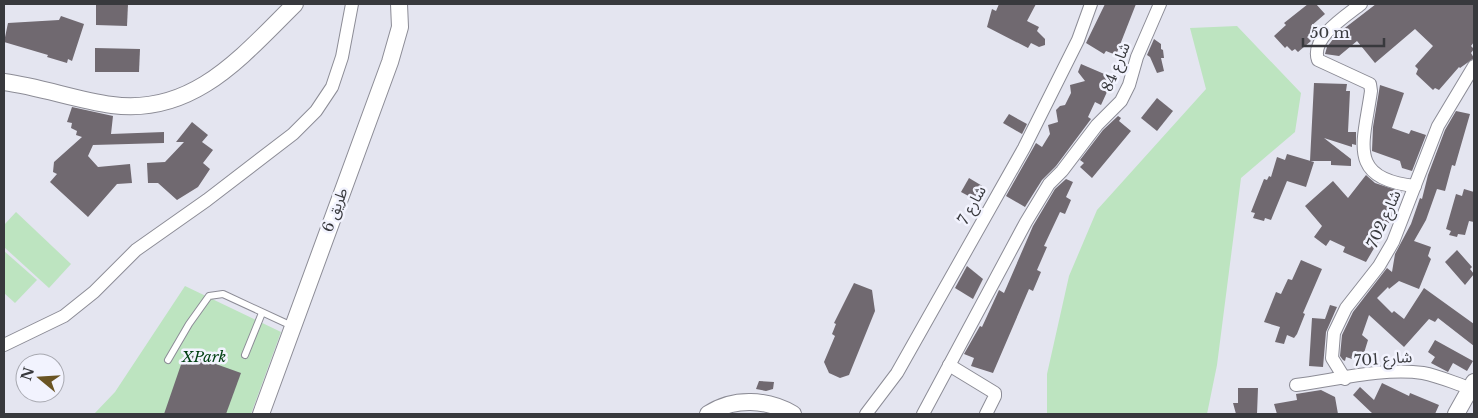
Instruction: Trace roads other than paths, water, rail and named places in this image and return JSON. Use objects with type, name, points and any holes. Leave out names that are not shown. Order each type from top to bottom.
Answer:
[{"type":"street","points":[[4,82],[114,105],[148,105],[171,100],[195,91],[220,76],[295,4]]},
{"type":"street","points":[[4,345],[64,316],[94,292],[136,250],[207,200],[293,134],[316,111],[332,87],[342,56],[352,4]]},
{"type":"street","name":"شارع 7","points":[[866,414],[897,373],[1024,148],[1078,40],[1091,4]]},
{"type":"street","name":"شارع 84","points":[[923,414],[1026,222],[1049,184],[1072,159],[1096,126],[1121,101],[1129,85],[1136,57],[1160,4]]},
{"type":"street","points":[[1361,4],[1334,26],[1319,43],[1315,53],[1318,60],[1370,84],[1371,91],[1363,136],[1363,151],[1375,175],[1385,180],[1415,186]]},
{"type":"street","name":"طريق 6","points":[[261,414],[390,62],[400,27],[403,6]]},
{"type":"street","name":"شارع 702","points":[[1346,379],[1332,358],[1334,333],[1346,308],[1385,257],[1438,126],[1474,66]]},
{"type":"street","points":[[949,365],[994,393],[995,396],[986,414]]},
{"type":"street","name":"شارع 701","points":[[1296,385],[1384,373],[1421,373],[1472,385]]},
{"type":"street","points":[[1456,414],[1472,385]]},
{"type":"street","points":[[708,414],[727,405],[748,401],[773,406],[793,414]]},
{"type":"lane","points":[[168,360],[189,324],[209,296],[223,294],[293,326]]},
{"type":"lane","points":[[245,355],[262,313]]},
{"type":"park label","name":"XPark","points":[[204,357]]}]
